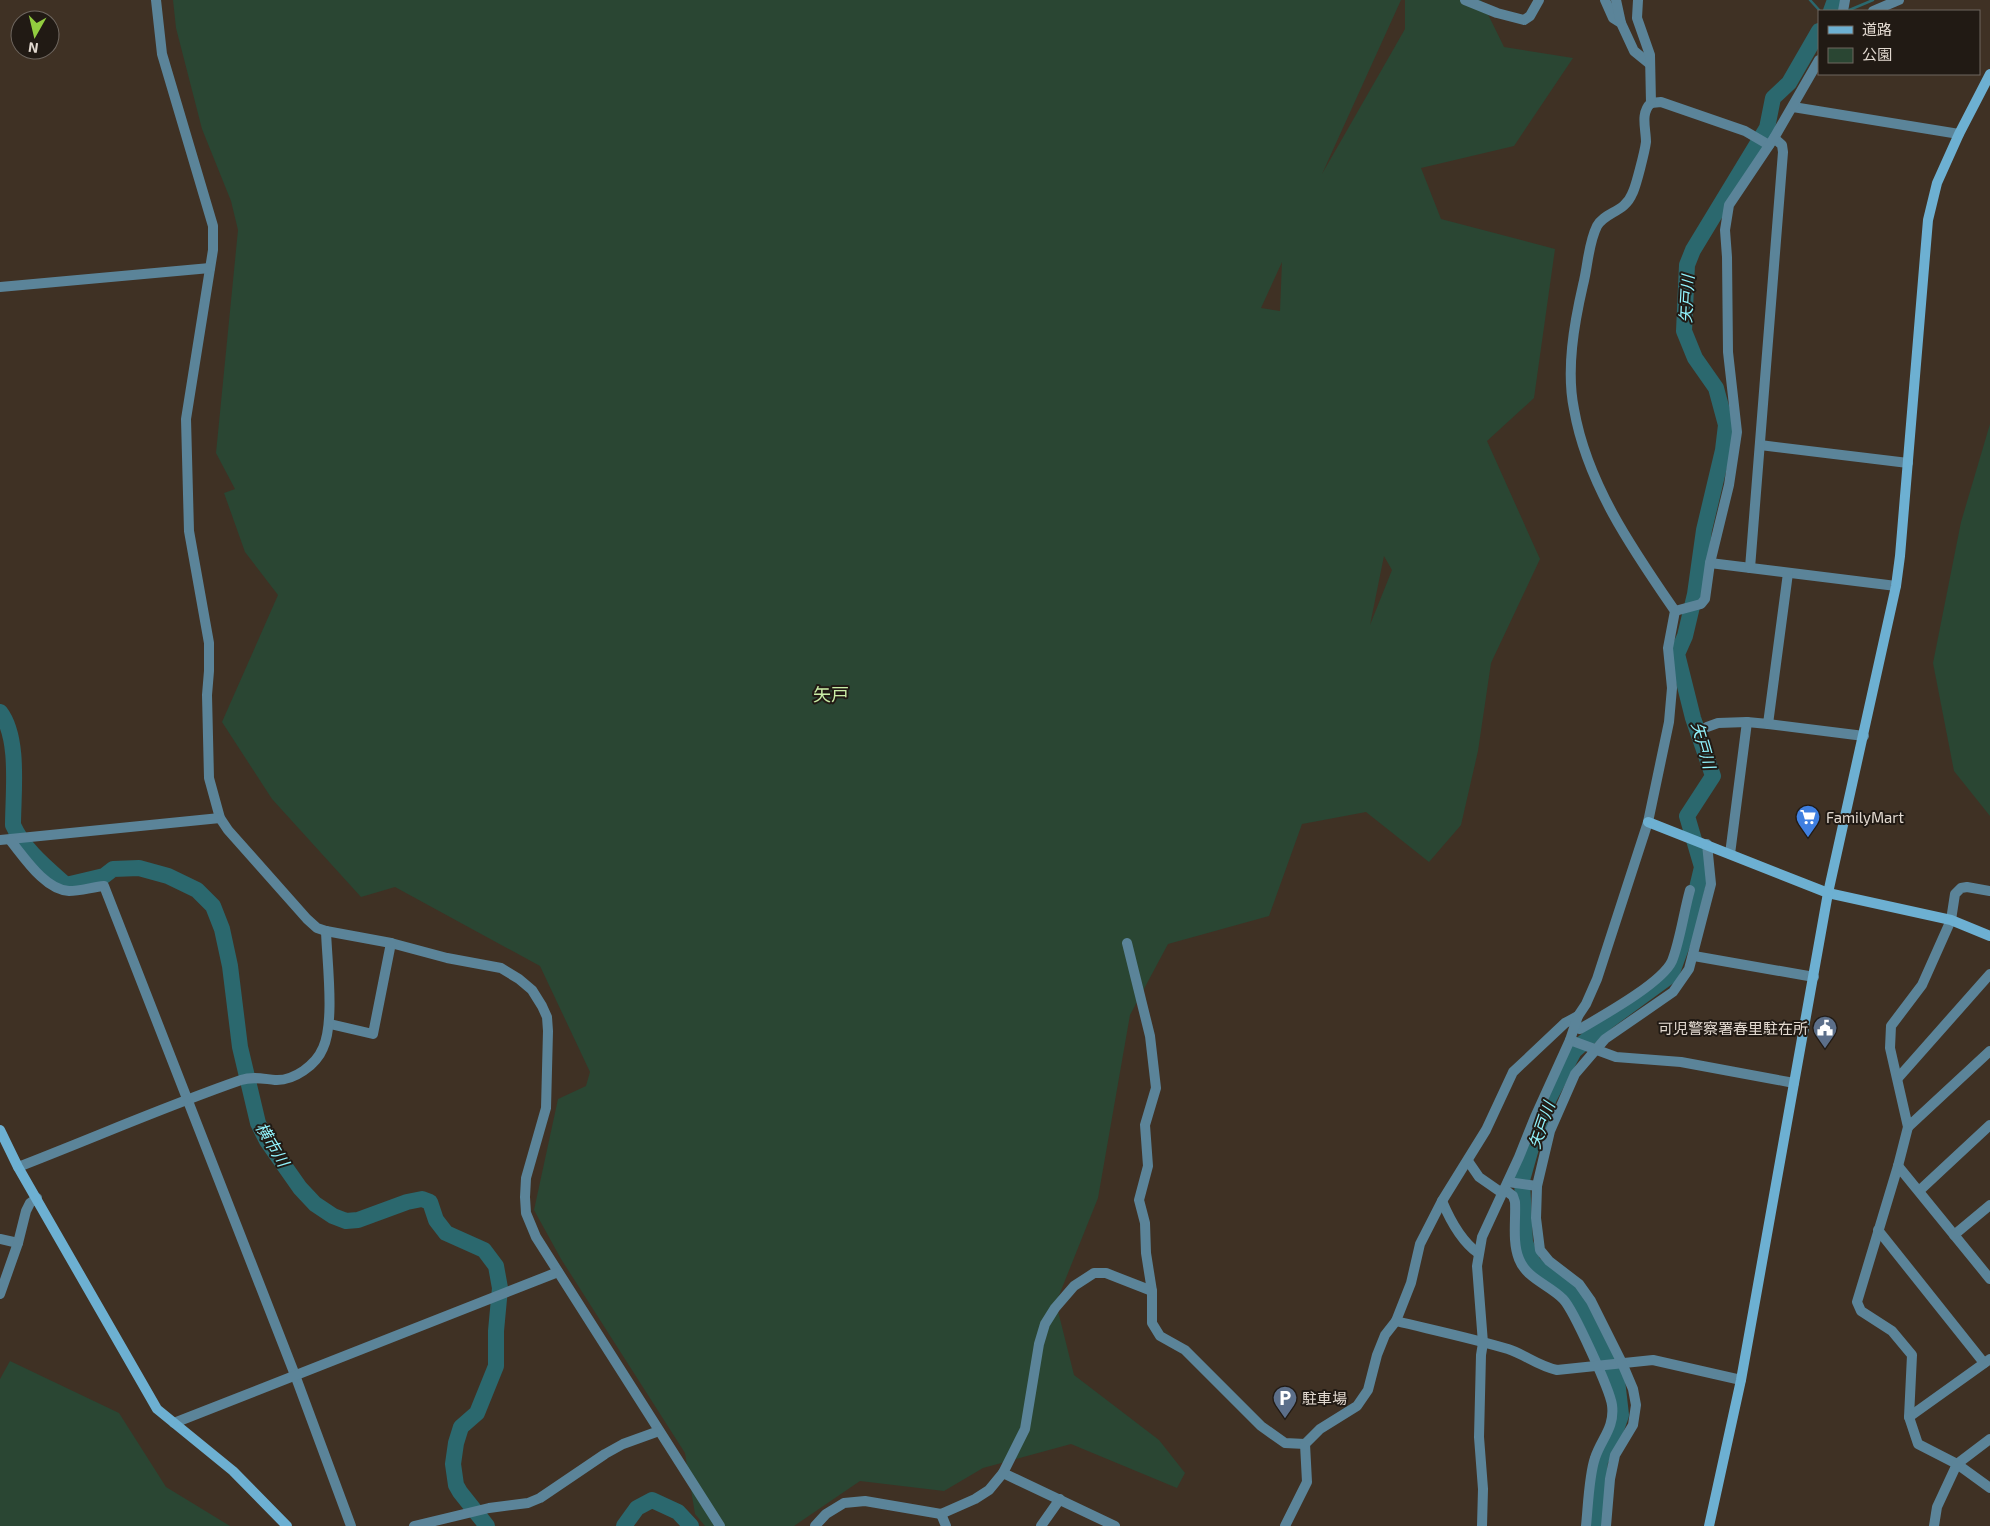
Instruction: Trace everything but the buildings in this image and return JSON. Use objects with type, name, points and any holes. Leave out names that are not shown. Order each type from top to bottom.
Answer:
[{"type":"street","points":[[156,0],[162,54],[213,226],[210,268],[186,419],[186,439],[189,532],[209,643],[210,671],[207,695],[209,778],[220,818],[228,830],[317,928],[391,943],[447,958],[501,968],[532,990],[547,1017],[548,1032],[546,1108],[526,1178],[524,1197],[530,1224],[558,1272],[720,1526]]},
{"type":"street","points":[[1465,0],[1497,13],[1524,20],[1530,16],[1539,0]]},
{"type":"street","points":[[1605,0],[1613,18],[1621,23]]},
{"type":"street","points":[[1616,0],[1621,23],[1634,51],[1650,64]]},
{"type":"street","points":[[1638,0],[1637,18],[1650,55],[1651,103]]},
{"type":"street","points":[[1875,10],[1899,0]]},
{"type":"street","points":[[1675,611],[1701,604],[1705,599],[1710,563],[1729,485],[1737,432],[1728,352],[1725,230],[1728,205],[1772,142],[1818,62]]},
{"type":"street","points":[[1709,1526],[1741,1380],[1828,893],[1896,586],[1928,220],[1937,183],[1959,134],[1990,74]]},
{"type":"street","points":[[1482,1526],[1483,1504],[1479,1437],[1483,1343],[1477,1266],[1478,1253],[1482,1237],[1570,1040],[1578,1016],[1586,1004],[1597,979],[1648,822],[1669,722],[1672,688],[1668,648],[1675,611],[1628,538],[1598,486],[1583,446],[1573,408],[1573,345],[1576,316],[1588,256],[1600,222],[1620,210],[1632,195],[1646,144],[1646,107],[1651,103],[1661,102],[1745,131],[1755,137],[1782,144],[1783,152],[1750,568]]},
{"type":"street","points":[[1793,107],[1959,134]]},
{"type":"street","points":[[0,287],[210,268]]},
{"type":"street","points":[[1760,445],[1908,463]]},
{"type":"street","points":[[1710,563],[1896,586]]},
{"type":"street","points":[[1768,724],[1788,573]]},
{"type":"street","points":[[1707,727],[1718,722],[1748,722],[1864,736]]},
{"type":"street","points":[[1730,854],[1748,722]]},
{"type":"street","points":[[7,840],[220,818]]},
{"type":"street","points":[[1648,822],[1828,893],[1951,920],[1990,936]]},
{"type":"street","points":[[7,840],[52,886],[70,891],[104,886],[189,1100],[352,1526]]},
{"type":"street","points":[[1606,1526],[1610,1480],[1616,1455],[1633,1425],[1636,1406],[1622,1363],[1591,1301],[1579,1284],[1549,1261],[1540,1250],[1536,1218],[1537,1186],[1550,1131],[1575,1074],[1605,1039],[1673,992],[1682,982],[1694,956],[1711,884],[1707,844]]},
{"type":"street","points":[[1990,891],[1967,887],[1961,888],[1955,894],[1951,920],[1922,985],[1891,1026],[1890,1048],[1908,1127],[1857,1302],[1861,1311],[1892,1331],[1912,1355],[1909,1417],[1918,1444],[1958,1464],[1990,1488]]},
{"type":"street","points":[[1575,1027],[1580,1029],[1615,1009],[1661,976],[1672,960],[1690,890]]},
{"type":"street","points":[[18,1167],[241,1080],[263,1077],[282,1080],[311,1066],[323,1049],[330,1024],[326,931]]},
{"type":"street","points":[[330,1024],[373,1034],[391,943]]},
{"type":"street","points":[[1128,943],[1150,1036],[1156,1088],[1145,1125],[1148,1166],[1139,1200],[1145,1222],[1146,1253],[1152,1291],[1152,1323],[1160,1336],[1186,1350],[1262,1426],[1285,1443],[1305,1444],[1320,1429],[1357,1406],[1368,1390],[1377,1355],[1385,1335],[1396,1321],[1410,1283],[1420,1244],[1442,1201],[1486,1130],[1512,1072],[1564,1024],[1578,1016]]},
{"type":"street","points":[[1694,956],[1814,977]]},
{"type":"street","points":[[1898,1078],[1990,974]]},
{"type":"street","points":[[1570,1040],[1616,1057],[1681,1062],[1794,1082]]},
{"type":"street","points":[[1908,1127],[1990,1051]]},
{"type":"street","points":[[1919,1191],[1990,1126]]},
{"type":"street","points":[[0,1130],[18,1167],[157,1408],[233,1471],[287,1526]]},
{"type":"street","points":[[1468,1161],[1479,1176],[1505,1188],[1513,1196],[1515,1202],[1516,1251],[1519,1259],[1532,1277],[1552,1290],[1568,1306],[1597,1366],[1612,1405],[1610,1428],[1594,1459],[1586,1526]]},
{"type":"street","points":[[1898,1166],[1990,1279]]},
{"type":"street","points":[[1505,1188],[1537,1186]]},
{"type":"street","points":[[0,1294],[18,1242],[26,1210],[37,1198]]},
{"type":"street","points":[[1442,1201],[1459,1233],[1470,1248],[1478,1253]]},
{"type":"street","points":[[1954,1235],[1990,1205]]},
{"type":"street","points":[[1878,1230],[1987,1361],[1909,1417]]},
{"type":"street","points":[[0,1239],[18,1242]]},
{"type":"street","points":[[174,1423],[558,1272]]},
{"type":"street","points":[[815,1526],[826,1514],[844,1503],[865,1501],[941,1514],[975,1499],[989,1490],[1003,1473],[1024,1429],[1039,1344],[1045,1324],[1055,1308],[1074,1286],[1094,1273],[1106,1272],[1152,1291]]},
{"type":"street","points":[[1396,1321],[1525,1355],[1542,1367],[1557,1370],[1653,1360],[1741,1380]]},
{"type":"street","points":[[414,1526],[489,1508],[528,1503],[540,1498],[617,1447],[659,1431]]},
{"type":"street","points":[[1934,1526],[1937,1507],[1958,1464],[1990,1439]]},
{"type":"street","points":[[1285,1526],[1307,1482],[1305,1444]]},
{"type":"street","points":[[1003,1473],[1115,1526]]},
{"type":"street","points":[[1042,1526],[1060,1500]]},
{"type":"street","points":[[941,1514],[946,1526]]},
{"type":"green space","points":[[173,0],[1401,0],[1322,174],[1405,29],[1405,0],[1481,0],[1504,47],[1573,58],[1514,146],[1421,168],[1441,219],[1555,249],[1534,398],[1487,441],[1540,559],[1491,663],[1478,751],[1461,825],[1429,862],[1366,812],[1302,824],[1269,916],[1168,944],[1130,1015],[1098,1198],[1056,1303],[1074,1375],[1159,1440],[1185,1473],[1177,1488],[1071,1444],[983,1468],[944,1491],[860,1481],[794,1526],[705,1526],[695,1514],[685,1453],[561,1259],[534,1210],[558,1099],[586,1086],[590,1072],[540,966],[395,887],[361,897],[272,799],[222,722],[278,595],[245,552],[224,493],[235,489],[216,453],[238,230],[231,201],[202,129],[176,28]],"holes":[[[1282,262],[1280,311],[1261,308]],[[1384,556],[1392,570],[1370,625]]]},
{"type":"green space","points":[[1990,424],[1990,816],[1954,771],[1933,663],[1961,522]]},
{"type":"green space","points":[[10,1361],[119,1413],[166,1487],[230,1526],[0,1526],[0,1379]]},
{"type":"waterway","points":[[1810,0],[1819,10]]},
{"type":"waterway","points":[[1831,10],[1835,0]]},
{"type":"waterway","points":[[1849,10],[1873,0]]},
{"type":"waterway","name":"矢戸川","points":[[1596,1526],[1600,1461],[1614,1435],[1621,1415],[1617,1380],[1573,1292],[1533,1263],[1525,1242],[1522,1180],[1533,1141],[1549,1098],[1574,1051],[1608,1021],[1671,975],[1686,934],[1702,867],[1687,816],[1713,776],[1693,718],[1677,654],[1685,636],[1695,594],[1704,530],[1723,450],[1726,425],[1716,388],[1695,358],[1684,331],[1687,265],[1693,250],[1767,128],[1773,98],[1789,83],[1818,33]]},
{"type":"waterway","name":"横市川","points":[[0,712],[6,723],[13,751],[13,825],[23,843],[51,872],[66,885],[104,876],[113,869],[139,868],[168,876],[197,890],[213,906],[222,929],[230,966],[240,1047],[258,1123],[267,1141],[300,1188],[315,1204],[333,1216],[346,1221],[358,1220],[407,1202],[422,1199],[430,1202],[436,1220],[446,1233],[484,1250],[496,1266],[500,1288],[496,1331],[496,1366],[477,1413],[461,1427],[456,1443],[453,1464],[456,1485],[487,1526]]},
{"type":"waterway","name":"横市川","points":[[624,1526],[637,1508],[652,1500],[678,1512],[691,1526]]},
{"type":"place","name":"FamilyMart","points":[[1808,838]]},
{"type":"place","name":"可児警察署春里駐在所","points":[[1825,1049]]},
{"type":"place","name":"駐車場","points":[[1285,1419]]},
{"type":"district","name":"矢戸","points":[[831,694]]}]
